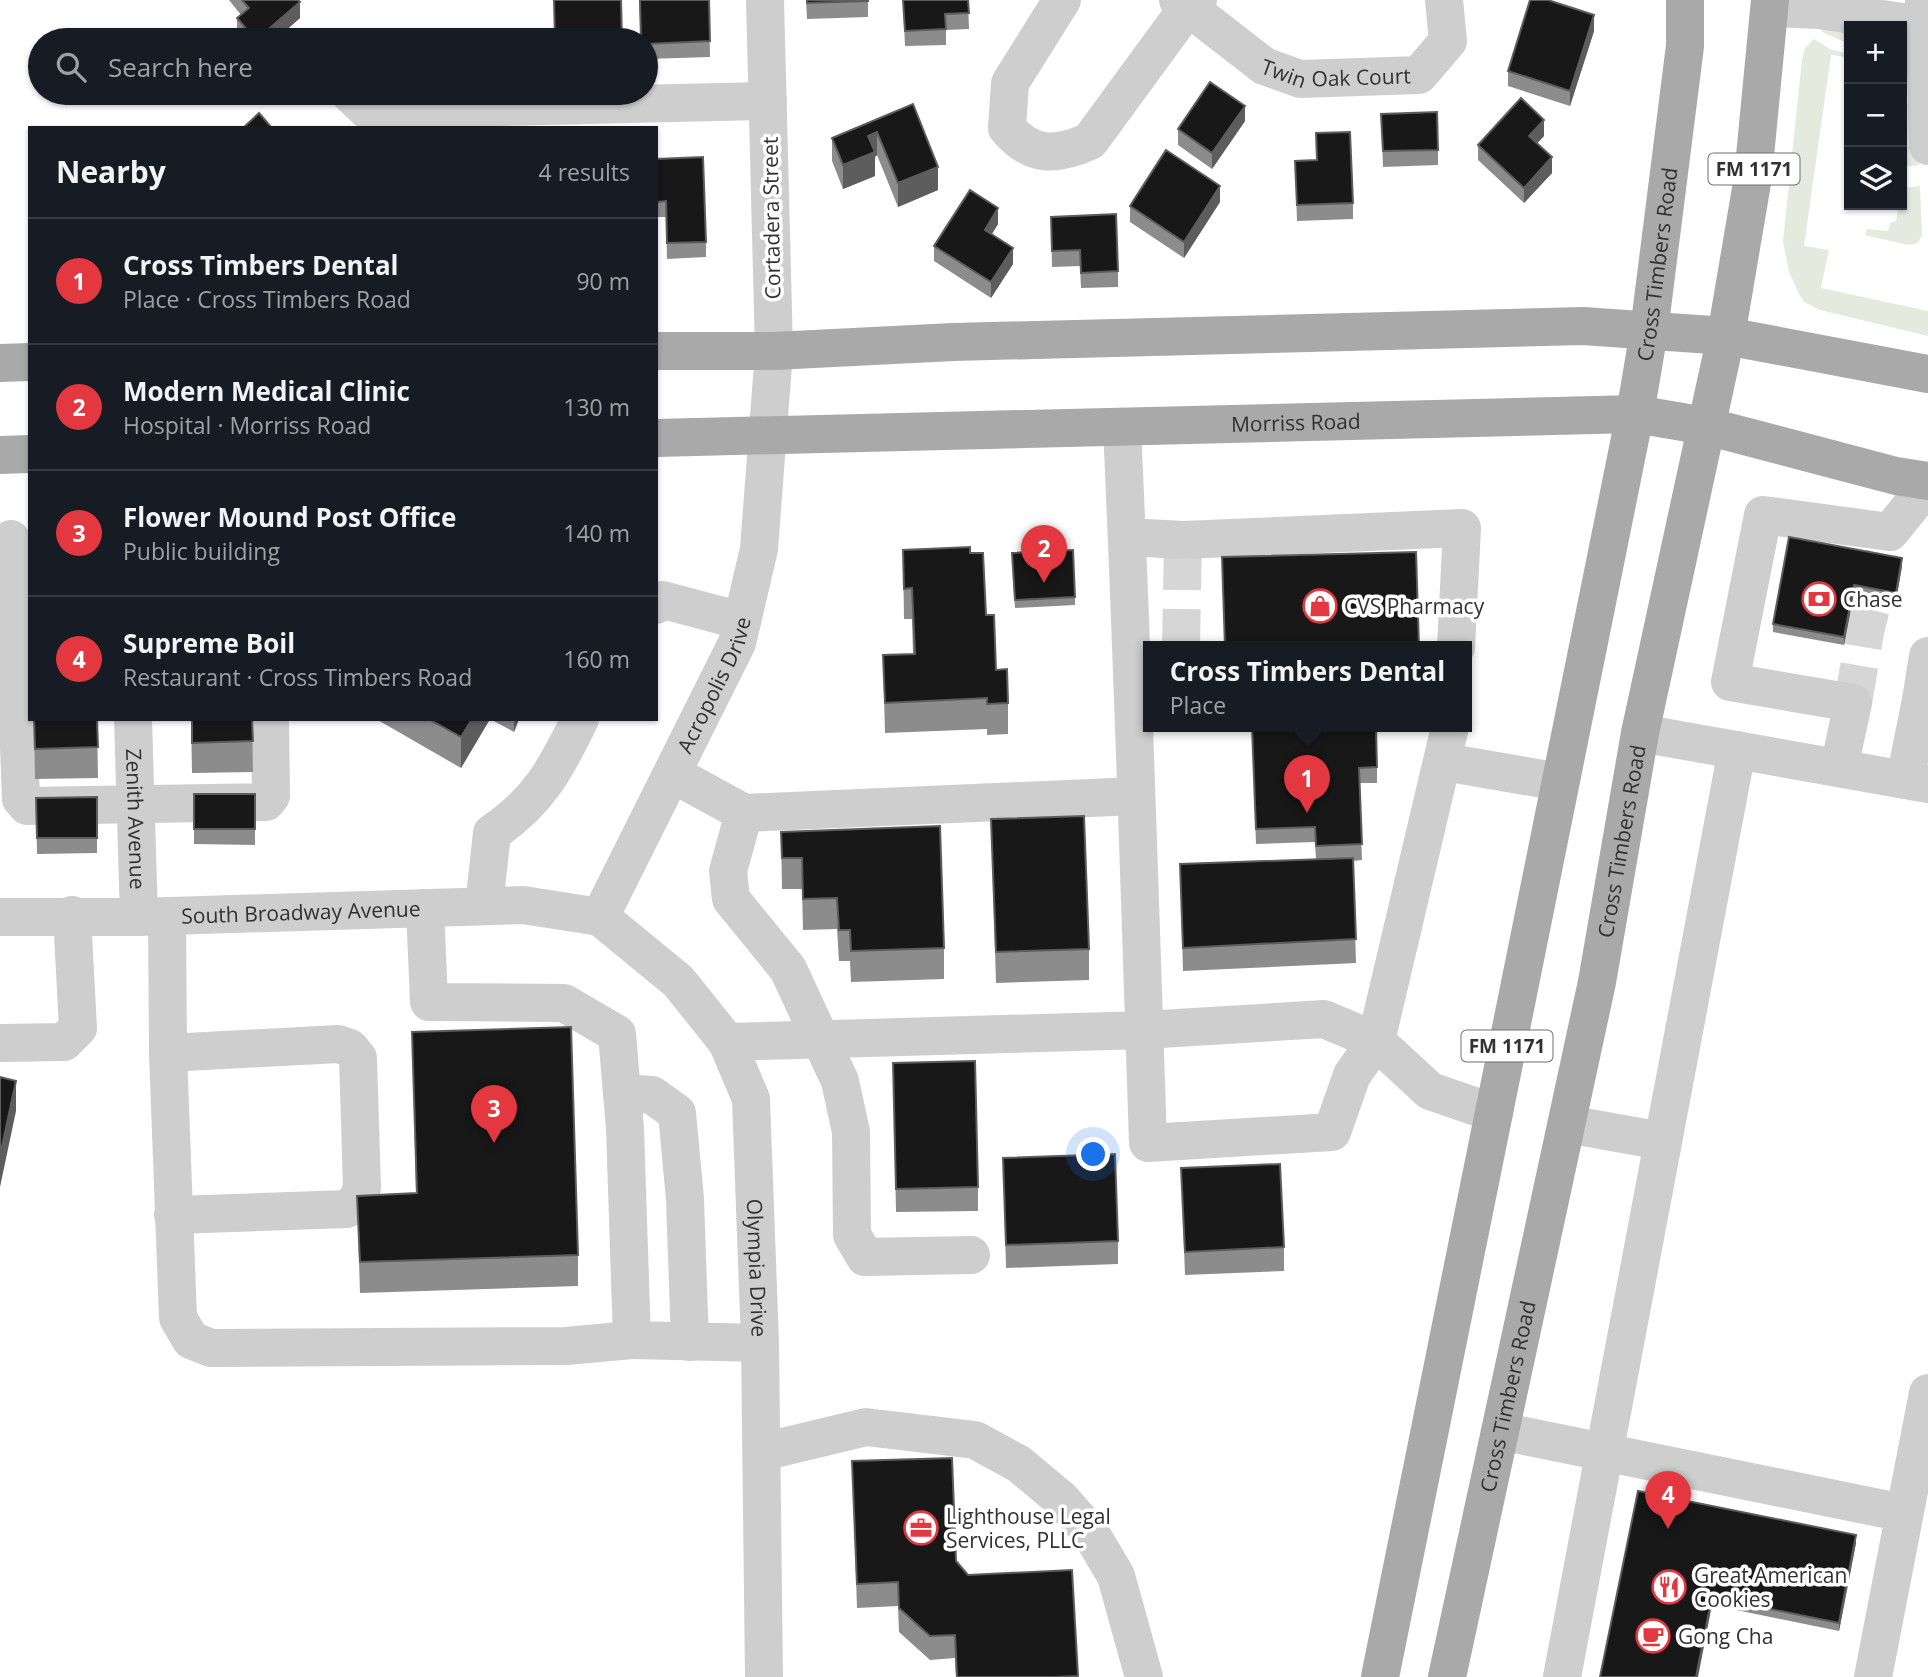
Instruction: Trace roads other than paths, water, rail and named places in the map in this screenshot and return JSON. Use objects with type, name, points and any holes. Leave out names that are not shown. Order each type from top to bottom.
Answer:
[{"type":"main road","name":"Cross Timbers Road","points":[[1380,1677],[1635,414],[1649,331],[1685,46],[1685,0]]},
{"type":"main road","name":"Cross Timbers Road","points":[[1447,1677],[1597,982],[1640,733],[1726,335],[1753,177],[1770,4]]},
{"type":"main road","points":[[658,351],[774,351],[953,342],[1583,326],[1726,335],[1928,374]]},
{"type":"main road","points":[[0,363],[28,362]]},
{"type":"main road","name":"Morriss Road","points":[[658,438],[1635,414],[1706,426],[1928,483]]},
{"type":"main road","points":[[0,454],[28,454]]},
{"type":"street","name":"Cortadera Street","points":[[765,0],[774,351],[769,436]]},
{"type":"street","name":"Twin Oak Court","points":[[1062,0],[1010,83],[1007,128],[1015,137],[1043,153],[1068,151],[1090,141],[1188,2],[1264,66],[1300,79],[1419,75],[1448,41],[1444,0]]},
{"type":"street","points":[[1770,4],[1818,10],[1924,12],[1928,146]]},
{"type":"street","points":[[658,101],[768,101]]},
{"type":"street","points":[[362,105],[367,110],[411,105]]},
{"type":"street","points":[[1122,427],[1148,1143],[1332,1132],[1352,1075],[1376,1041],[1447,745],[1560,782]]},
{"type":"street","name":"Acropolis Drive","points":[[600,917],[737,643],[759,549],[769,436]]},
{"type":"street","points":[[1839,768],[1853,703],[1730,682],[1763,515],[1890,532],[1928,483]]},
{"type":"street","points":[[1127,537],[1183,540],[1462,528],[1456,641]]},
{"type":"street","points":[[13,539],[21,799],[27,806],[266,802],[271,796],[270,721]]},
{"type":"street","points":[[658,604],[663,600],[742,621]]},
{"type":"street","points":[[1640,733],[1916,782],[1928,656]]},
{"type":"street","name":"Zenith Avenue","points":[[132,721],[135,804],[153,916],[168,1053],[178,1318],[191,1340],[211,1348],[566,1346],[632,1340],[760,1343]]},
{"type":"street","points":[[484,906],[492,833],[517,816],[555,772],[579,721]]},
{"type":"street","points":[[1562,1677],[1737,750]]},
{"type":"street","points":[[673,774],[744,813],[1136,796]]},
{"type":"street","points":[[744,813],[727,871],[731,899],[788,969],[840,1081],[851,1132],[852,1235],[865,1257],[971,1255]]},
{"type":"street","name":"South Broadway Avenue","points":[[0,917],[153,916],[523,905],[600,917]]},
{"type":"street","points":[[425,908],[429,1002],[564,1003],[617,1034],[622,1093],[632,1340]]},
{"type":"street","points":[[0,1043],[64,1042],[78,1028],[72,915]]},
{"type":"street","name":"Olympia Drive","points":[[600,917],[678,981],[727,1042],[751,1099],[760,1343],[764,1677]]},
{"type":"street","points":[[727,1042],[1144,1030],[1324,1019],[1376,1041],[1430,1091],[1494,1113]]},
{"type":"street","points":[[168,1053],[338,1044],[350,1048],[358,1058],[362,1188],[357,1200],[347,1209],[173,1215]]},
{"type":"street","points":[[622,1093],[652,1095],[677,1113],[685,1199],[691,1342]]},
{"type":"street","points":[[1567,1124],[1662,1141]]},
{"type":"street","points":[[1873,1677],[1928,1393]]},
{"type":"street","points":[[762,1452],[866,1427],[975,1440],[1019,1464],[1060,1499],[1090,1532],[1116,1576],[1144,1677]]},
{"type":"street","points":[[1500,1431],[1605,1450],[1904,1513]]},
{"type":"tunnel","points":[[1853,703],[1865,632],[1890,532]]},
{"type":"tunnel","points":[[1181,641],[1183,540]]},
{"type":"place","name":"Modern Medical Clinic","points":[[1044,583]]},
{"type":"place","name":"Chase","points":[[1819,599]]},
{"type":"place","name":"CVS Pharmacy","points":[[1320,606]]},
{"type":"place","name":"Cross Timbers Dental","points":[[1307,813]]},
{"type":"place","name":"Flower Mound Post Office","points":[[494,1143]]},
{"type":"place","name":"Lighthouse Legal Services, PLLC","points":[[921,1528]]},
{"type":"place","name":"Supreme Boil","points":[[1668,1529]]},
{"type":"place","name":"Great American Cookies","points":[[1669,1587]]},
{"type":"place","name":"Gong Cha","points":[[1653,1636]]}]
